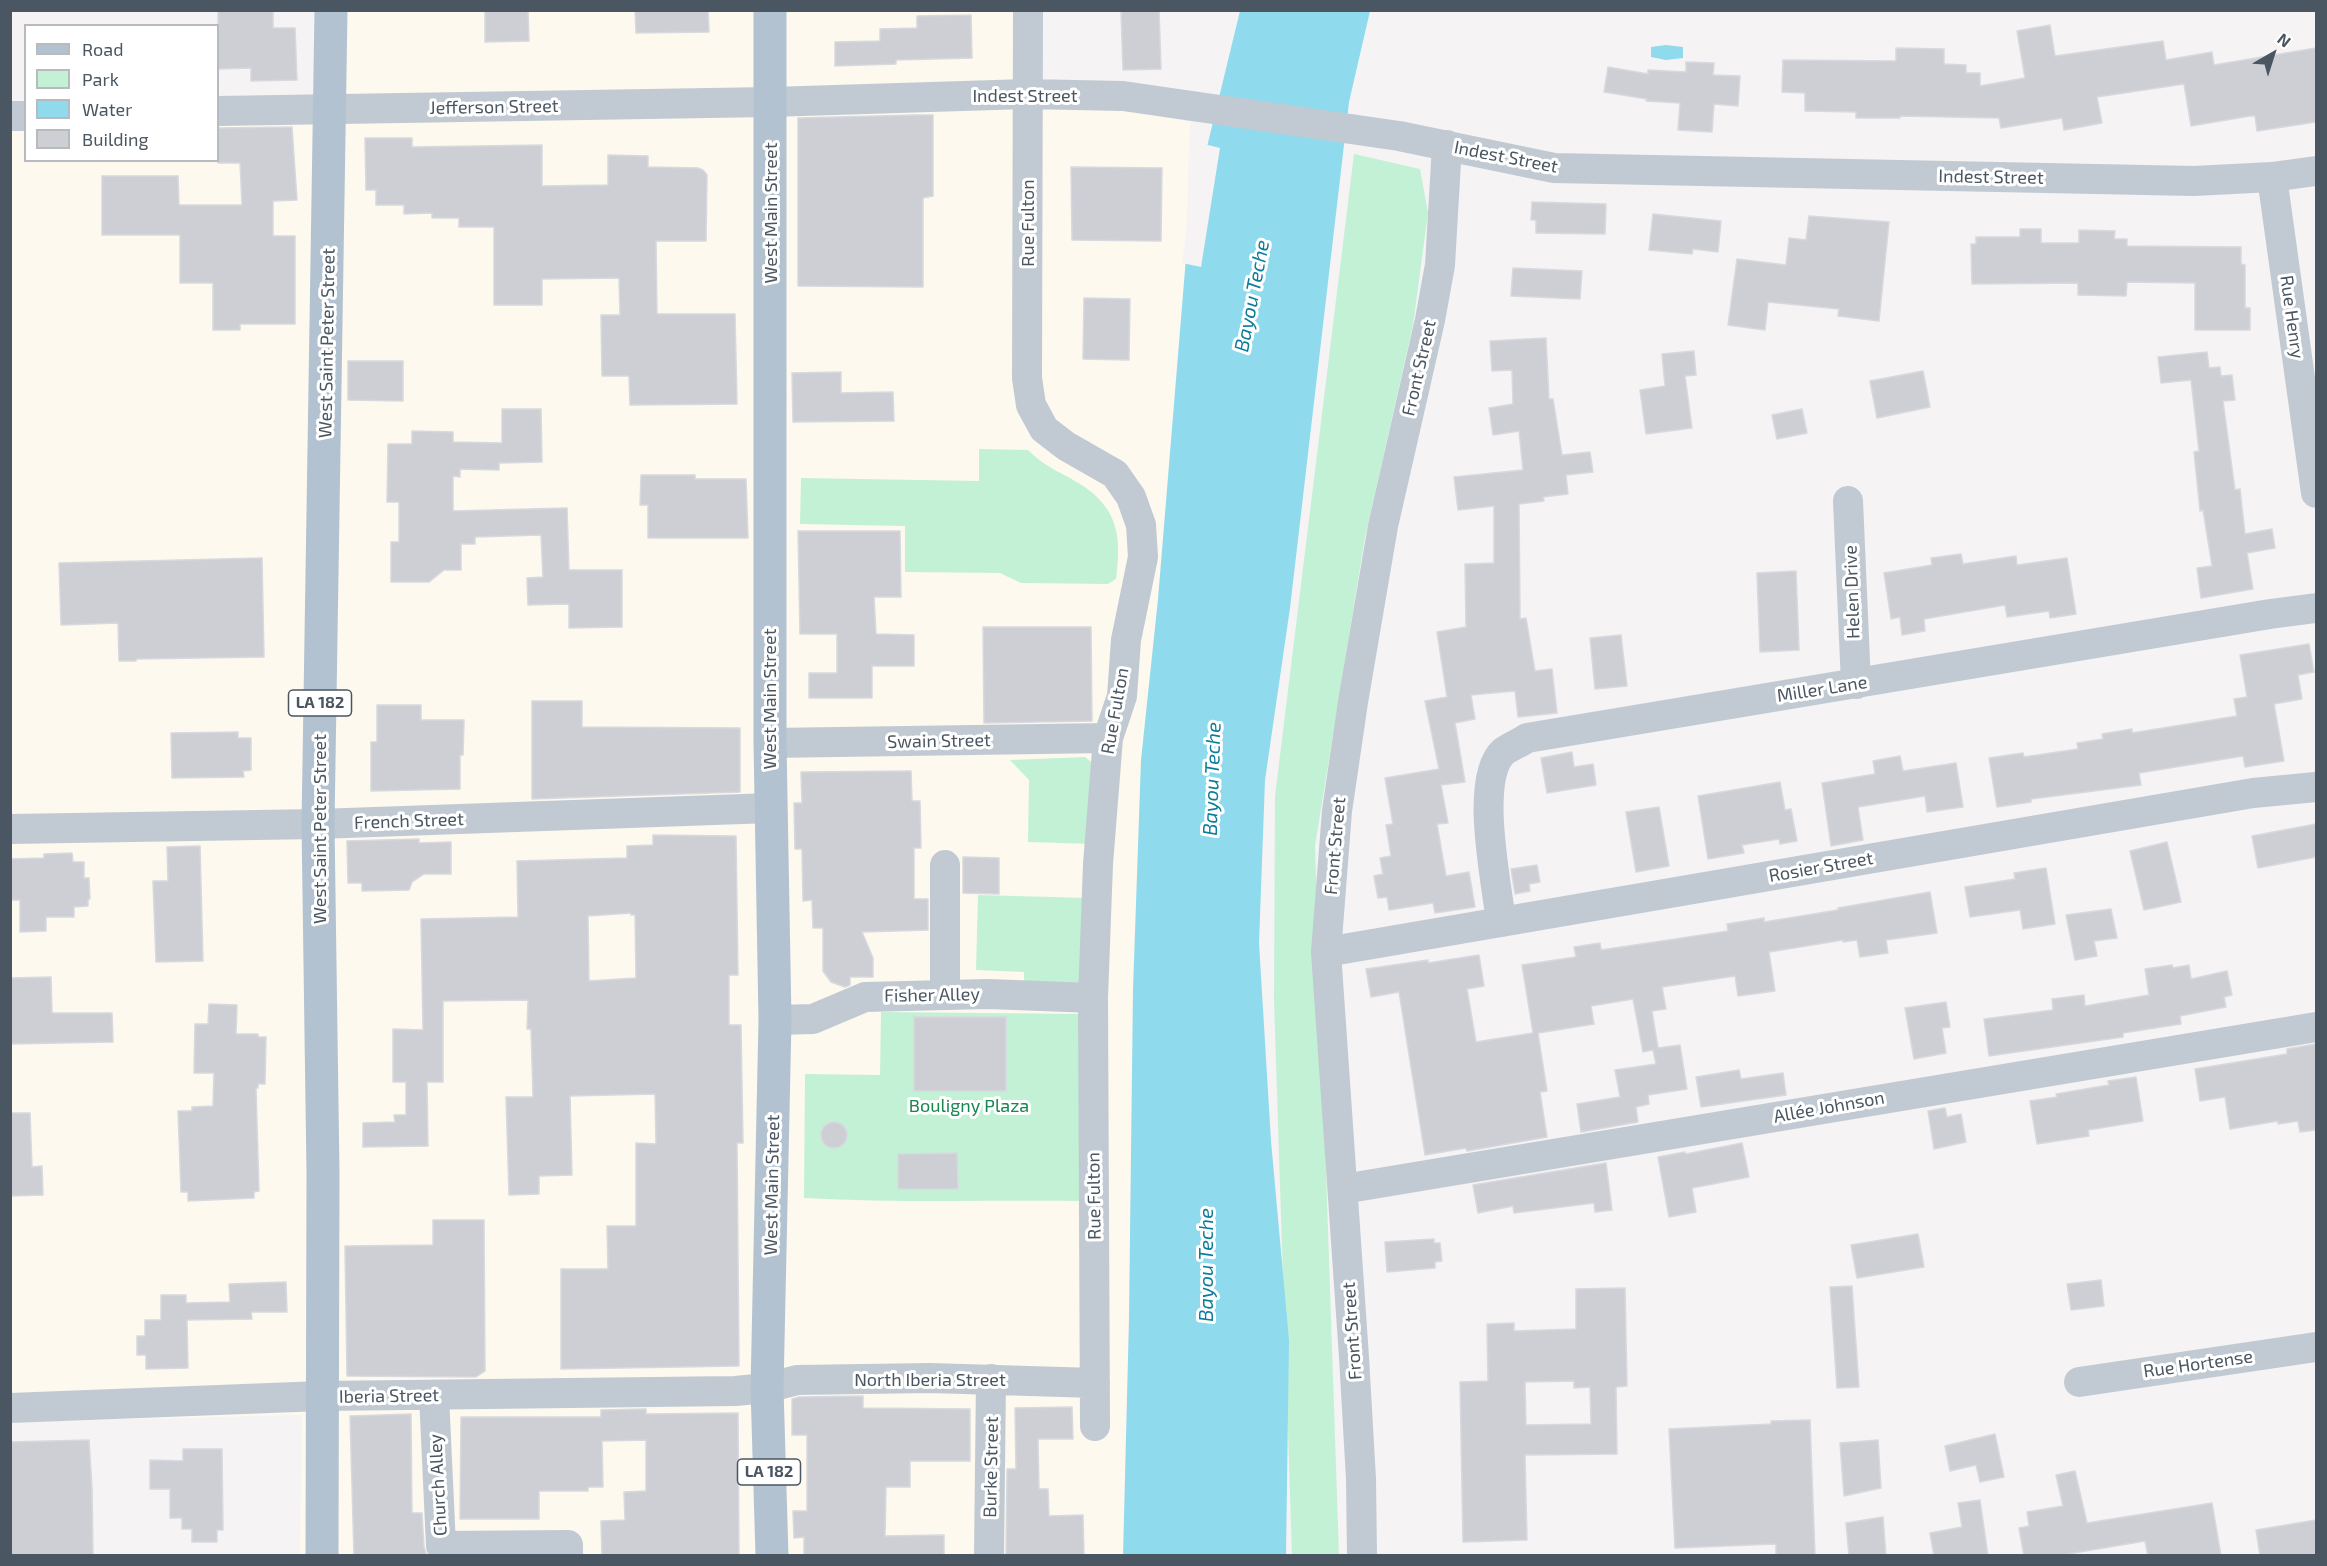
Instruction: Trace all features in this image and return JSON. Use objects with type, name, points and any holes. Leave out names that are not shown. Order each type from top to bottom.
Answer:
[{"type":"main road","name":"West Saint Peter Street","points":[[322,1396],[323,1173],[318,824],[332,10]]},
{"type":"main road","name":"West Main Street","points":[[767,1388],[775,1020],[770,743],[770,10]]},
{"type":"main road","name":"LA 182","points":[[767,1388],[772,1556]]},
{"type":"main road","name":"LA 182","points":[[322,1396],[322,1556]]},
{"type":"street","name":"Rue Fulton","points":[[1028,10],[1028,378],[1031,405],[1044,429],[1066,446],[1115,474],[1131,497],[1141,525],[1143,557],[1126,640],[1122,696],[1108,738],[1098,864],[1093,998],[1095,1426]]},
{"type":"street","name":"Indest Street","points":[[771,102],[1027,94],[1123,96],[1399,136],[1554,168],[2194,181],[2272,177],[2316,171]]},
{"type":"street","name":"Jefferson Street","points":[[219,111],[771,102]]},
{"type":"street","name":"Front Street","points":[[1362,1556],[1361,1479],[1326,952],[1337,812],[1353,702],[1383,526],[1430,320],[1440,265],[1447,145]]},
{"type":"street","name":"Rue Henry","points":[[2272,177],[2316,485]]},
{"type":"street","name":"Helen Drive","points":[[1848,501],[1856,684]]},
{"type":"street","name":"Miller Lane","points":[[1502,922],[1487,806],[1489,778],[1502,753],[1527,738],[2316,608]]},
{"type":"street","name":"Swain Street","points":[[770,743],[1108,738]]},
{"type":"street","name":"Rosier Street","points":[[1326,952],[2253,793],[2316,787]]},
{"type":"street","name":"French Street","points":[[10,830],[318,824],[771,808]]},
{"type":"street","points":[[945,865],[945,995]]},
{"type":"street","name":"Fisher Alley","points":[[775,1020],[813,1019],[865,997],[988,994],[1093,998]]},
{"type":"street","name":"Allée Johnson","points":[[1343,1190],[2224,1041],[2316,1028]]},
{"type":"street","name":"Rue Hortense","points":[[2079,1382],[2316,1347]]},
{"type":"street","name":"North Iberia Street","points":[[767,1388],[797,1380],[991,1379],[1095,1383]]},
{"type":"street","name":"Burke Street","points":[[989,1556],[991,1379]]},
{"type":"street","name":"Iberia Street","points":[[10,1408],[322,1396],[724,1391],[767,1388]]},
{"type":"street","name":"Church Alley","points":[[434,1395],[441,1546],[568,1545],[568,1556]]},
{"type":"shaded area","points":[[329,11],[1027,11],[1027,94],[331,108]]},
{"type":"shaded area","points":[[1112,106],[1190,122],[1143,1555],[300,1555],[302,1415],[11,1422],[10,122],[24,122],[24,162],[219,162],[219,119]]},
{"type":"green space","points":[[1354,154],[1420,169],[1428,213],[1413,325],[1365,537],[1315,846],[1339,1555],[1292,1556],[1274,1000],[1275,796]]},
{"type":"green space","points":[[979,449],[1028,450],[1097,497],[1106,507],[1116,529],[1118,553],[1116,579],[1108,584],[1021,583],[1000,573],[905,572],[905,526],[800,524],[801,478],[979,481]]},
{"type":"green space","points":[[1085,757],[1096,766],[1094,844],[1028,842],[1029,780],[1010,760]]},
{"type":"green space","points":[[978,895],[1089,898],[1088,987],[1024,985],[1024,972],[976,970]]},
{"type":"green space","name":"Bouligny Plaza","points":[[881,1012],[1085,1014],[1084,1201],[909,1201],[804,1198],[805,1074],[880,1075]]},
{"type":"water","name":"Bayou Teche","points":[[1240,11],[1370,11],[1349,102],[1290,608],[1265,780],[1259,943],[1271,1141],[1289,1340],[1286,1555],[1123,1556],[1129,1318],[1133,989],[1141,760],[1158,599],[1189,221]]},
{"type":"water","points":[[1666,45],[1683,47],[1683,58],[1666,60],[1651,57],[1651,47]]},
{"type":"pier","points":[[1204,144],[1220,148],[1201,267],[1182,263],[1191,199]]},
{"type":"building","points":[[218,10],[273,10],[273,28],[295,28],[297,80],[251,81],[251,68],[219,69]]},
{"type":"building","points":[[485,10],[528,10],[529,41],[485,42]]},
{"type":"building","points":[[635,10],[708,10],[709,32],[636,33]]},
{"type":"building","points":[[1121,10],[1159,10],[1161,69],[1123,70]]},
{"type":"building","points":[[971,15],[972,58],[896,60],[896,64],[835,66],[835,42],[880,41],[880,29],[917,28],[917,16]]},
{"type":"building","points":[[2050,25],[2055,56],[2163,41],[2166,60],[2212,52],[2214,65],[2316,48],[2316,122],[2257,131],[2255,116],[2250,116],[2191,126],[2184,84],[2097,97],[2102,123],[2064,130],[2062,118],[2001,128],[1999,118],[1900,116],[1900,118],[1856,118],[1856,112],[1805,111],[1805,93],[1782,92],[1783,60],[1896,61],[1896,48],[1944,49],[1944,64],[1966,65],[1966,73],[1980,73],[1980,86],[2025,78],[2017,31]]},
{"type":"building","points":[[1686,62],[1714,63],[1713,75],[1740,76],[1738,106],[1714,104],[1712,132],[1678,130],[1680,103],[1646,101],[1647,99],[1604,92],[1608,67],[1648,74],[1648,70],[1686,72]]},
{"type":"building","points":[[933,115],[933,196],[923,198],[923,287],[798,286],[798,118]]},
{"type":"building","points":[[292,127],[297,200],[273,201],[273,236],[295,236],[295,324],[240,324],[240,330],[213,330],[213,283],[180,283],[180,235],[102,235],[102,176],[178,176],[179,205],[242,205],[240,163],[218,163],[219,128]]},
{"type":"building","points":[[365,138],[412,138],[412,147],[542,145],[542,186],[608,185],[608,155],[648,156],[648,167],[703,170],[707,175],[706,241],[656,241],[657,314],[735,314],[737,404],[630,405],[629,376],[602,376],[601,315],[620,315],[619,278],[542,279],[542,305],[494,305],[494,227],[459,227],[459,218],[432,218],[432,213],[404,214],[404,205],[376,205],[376,190],[366,190]]},
{"type":"building","points":[[1071,167],[1162,168],[1161,241],[1072,240]]},
{"type":"building","points":[[1532,202],[1606,204],[1605,234],[1536,233],[1536,220],[1531,220]]},
{"type":"building","points":[[1653,214],[1721,221],[1718,252],[1693,249],[1692,254],[1649,250]]},
{"type":"building","points":[[1809,216],[1889,222],[1879,321],[1838,316],[1839,309],[1768,302],[1765,330],[1728,325],[1737,259],[1786,265],[1789,238],[1806,240]]},
{"type":"building","points":[[2020,229],[2041,229],[2041,243],[2079,243],[2079,230],[2115,231],[2114,239],[2127,239],[2127,246],[2241,247],[2241,264],[2245,265],[2245,308],[2250,308],[2250,330],[2195,330],[2195,283],[2127,282],[2126,296],[2078,295],[2078,283],[1972,284],[1971,244],[1976,244],[1976,237],[2020,237]]},
{"type":"building","points":[[1513,268],[1582,271],[1580,299],[1511,296]]},
{"type":"building","points":[[1084,298],[1130,299],[1129,360],[1083,359]]},
{"type":"building","points":[[1546,338],[1549,399],[1553,399],[1562,455],[1590,452],[1593,472],[1566,475],[1568,494],[1543,497],[1544,501],[1519,504],[1520,619],[1526,618],[1535,671],[1552,669],[1557,713],[1518,717],[1515,691],[1471,695],[1475,719],[1455,723],[1465,782],[1441,785],[1448,823],[1437,824],[1446,876],[1469,872],[1475,907],[1435,913],[1433,903],[1389,910],[1387,897],[1378,898],[1374,876],[1383,874],[1380,858],[1391,856],[1386,825],[1393,824],[1385,778],[1439,769],[1425,701],[1447,697],[1437,632],[1466,627],[1465,564],[1494,563],[1494,506],[1458,510],[1454,477],[1523,470],[1519,431],[1493,435],[1489,408],[1513,404],[1512,370],[1492,371],[1490,341]]},
{"type":"building","points":[[1694,351],[1696,375],[1685,376],[1692,428],[1646,434],[1640,390],[1665,386],[1662,354]]},
{"type":"building","points":[[2207,352],[2209,368],[2220,367],[2221,376],[2232,375],[2235,400],[2223,401],[2235,490],[2240,489],[2245,534],[2272,529],[2275,548],[2247,553],[2253,589],[2201,598],[2197,568],[2212,566],[2203,510],[2200,511],[2194,452],[2199,451],[2191,380],[2161,383],[2158,357]]},
{"type":"building","points":[[348,361],[403,361],[403,401],[348,400]]},
{"type":"building","points":[[1923,371],[1930,407],[1877,418],[1870,381]]},
{"type":"building","points":[[841,372],[841,393],[893,392],[894,421],[793,422],[792,373]]},
{"type":"building","points":[[502,409],[541,409],[542,462],[499,463],[499,470],[460,469],[460,477],[453,476],[453,511],[567,508],[569,570],[622,570],[622,627],[569,628],[569,604],[528,605],[527,578],[543,577],[541,535],[475,537],[475,544],[461,544],[461,570],[444,570],[429,582],[391,582],[391,542],[399,542],[399,502],[387,502],[388,444],[412,444],[412,431],[453,432],[453,442],[502,443]]},
{"type":"building","points":[[1802,409],[1807,433],[1777,439],[1772,415]]},
{"type":"building","points":[[641,475],[695,475],[695,479],[746,479],[748,538],[648,538],[648,505],[640,505]]},
{"type":"building","points":[[798,531],[900,531],[901,597],[874,597],[876,634],[914,635],[914,666],[872,666],[872,698],[809,698],[809,673],[837,673],[837,634],[800,634]]},
{"type":"building","points":[[1961,554],[1963,564],[2016,556],[2017,565],[2067,558],[2076,614],[2050,618],[2049,611],[2007,617],[2005,605],[1924,619],[1925,631],[1902,635],[1900,617],[1891,619],[1884,573],[1932,565],[1931,558]]},
{"type":"building","points":[[262,558],[264,657],[119,661],[118,623],[61,625],[59,563]]},
{"type":"building","points":[[1796,571],[1799,650],[1760,652],[1757,573]]},
{"type":"building","points":[[983,627],[1091,627],[1092,721],[984,723]]},
{"type":"building","points":[[1621,635],[1627,686],[1595,689],[1590,638]]},
{"type":"building","points":[[2309,644],[2314,672],[2298,675],[2302,699],[2274,704],[2284,761],[2245,767],[2243,756],[2139,773],[2141,785],[2031,799],[2031,802],[1997,807],[1989,758],[2023,753],[2024,757],[2078,749],[2077,743],[2103,739],[2102,734],[2132,729],[2132,733],[2237,716],[2234,699],[2247,697],[2240,655]]},
{"type":"building","points":[[532,701],[582,701],[582,727],[740,728],[740,792],[532,799]]},
{"type":"building","points":[[377,705],[421,705],[421,720],[464,720],[463,755],[460,755],[460,789],[371,791],[371,742],[377,742]]},
{"type":"building","points":[[238,732],[238,738],[251,738],[251,770],[243,771],[244,777],[172,778],[171,733]]},
{"type":"building","points":[[1572,752],[1574,767],[1593,764],[1596,785],[1547,793],[1541,758]]},
{"type":"building","points":[[1900,756],[1903,771],[1956,763],[1963,807],[1927,812],[1925,796],[1858,807],[1863,840],[1831,846],[1822,783],[1875,774],[1873,761]]},
{"type":"building","points":[[911,771],[912,801],[920,801],[921,848],[914,848],[914,899],[928,899],[928,930],[862,932],[873,958],[873,977],[850,977],[850,985],[845,987],[831,982],[823,971],[823,928],[813,928],[812,900],[803,901],[802,849],[795,849],[794,803],[802,803],[801,772]]},
{"type":"building","points":[[1780,782],[1785,810],[1791,809],[1797,841],[1780,844],[1779,839],[1742,845],[1744,853],[1708,859],[1698,796]]},
{"type":"building","points":[[1659,807],[1669,866],[1636,872],[1626,812]]},
{"type":"building","points":[[2316,824],[2316,857],[2258,868],[2252,836]]},
{"type":"building","points":[[653,835],[736,836],[738,975],[729,975],[729,1025],[741,1025],[743,1143],[737,1143],[739,1366],[561,1369],[561,1269],[608,1269],[607,1226],[636,1226],[636,1143],[656,1144],[655,1094],[570,1096],[572,1175],[539,1176],[539,1194],[509,1195],[506,1097],[533,1097],[531,1029],[527,1029],[528,1000],[443,1001],[443,1082],[427,1082],[428,1146],[363,1147],[363,1123],[395,1122],[394,1115],[406,1115],[406,1082],[393,1082],[393,1029],[423,1030],[421,919],[518,917],[517,861],[627,858],[627,846],[653,845]],"holes":[[[631,913],[635,915],[636,978],[589,981],[588,916]]]},
{"type":"building","points":[[419,839],[419,843],[451,842],[451,874],[424,874],[412,882],[409,890],[362,891],[362,883],[348,883],[347,841]]},
{"type":"building","points":[[2167,842],[2181,902],[2144,910],[2130,851]]},
{"type":"building","points":[[200,846],[203,961],[156,962],[153,881],[168,881],[167,847]]},
{"type":"building","points":[[72,853],[73,862],[84,862],[84,878],[89,878],[88,906],[74,907],[74,917],[46,917],[46,931],[20,932],[20,900],[10,900],[10,859],[44,858],[44,854]]},
{"type":"building","points":[[963,857],[999,858],[999,894],[963,893]]},
{"type":"building","points":[[1537,865],[1540,882],[1529,884],[1530,891],[1515,894],[1511,869]]},
{"type":"building","points":[[2046,868],[2055,924],[2023,929],[2020,910],[1970,917],[1965,887],[2015,879],[2014,873]]},
{"type":"building","points":[[1930,892],[1937,933],[1886,940],[1888,953],[1860,957],[1857,940],[1843,942],[1843,940],[1769,952],[1775,991],[1738,996],[1735,976],[1662,987],[1666,1009],[1652,1011],[1658,1048],[1680,1045],[1687,1089],[1648,1095],[1649,1104],[1636,1107],[1638,1122],[1581,1132],[1577,1104],[1620,1097],[1615,1070],[1656,1064],[1653,1050],[1643,1052],[1633,999],[1591,1006],[1594,1024],[1538,1033],[1547,1091],[1540,1092],[1547,1137],[1467,1151],[1466,1148],[1425,1155],[1399,992],[1371,997],[1366,969],[1479,955],[1484,986],[1467,989],[1476,1042],[1533,1033],[1522,965],[1576,957],[1574,947],[1600,943],[1601,950],[1728,931],[1727,924],[1764,918],[1764,922]]},
{"type":"building","points":[[2111,909],[2117,938],[2094,941],[2097,956],[2075,960],[2066,915]]},
{"type":"building","points":[[2172,965],[2173,968],[2189,965],[2191,979],[2227,971],[2232,995],[2224,997],[2226,1007],[2180,1016],[2181,1024],[2123,1033],[2123,1037],[1989,1056],[1984,1019],[2053,1010],[2052,999],[2084,995],[2085,1006],[2149,995],[2145,969]]},
{"type":"building","points":[[51,977],[52,1013],[112,1013],[113,1042],[10,1044],[10,978]]},
{"type":"building","points":[[1946,1002],[1950,1027],[1942,1028],[1946,1053],[1914,1059],[1905,1008]]},
{"type":"building","points":[[209,1004],[237,1005],[236,1034],[258,1034],[258,1037],[266,1037],[265,1084],[258,1084],[256,1088],[259,1191],[254,1192],[254,1198],[188,1201],[188,1192],[181,1192],[178,1111],[192,1111],[192,1107],[213,1106],[214,1073],[194,1073],[195,1024],[208,1024]]},
{"type":"building","points":[[914,1017],[1006,1017],[1006,1091],[914,1091]]},
{"type":"building","points":[[2316,1044],[2316,1130],[2300,1132],[2298,1121],[2278,1124],[2278,1121],[2230,1129],[2225,1097],[2200,1101],[2195,1069],[2287,1054],[2287,1049]]},
{"type":"building","points":[[1739,1070],[1741,1079],[1783,1073],[1786,1095],[1701,1107],[1696,1077]]},
{"type":"building","points":[[2136,1077],[2143,1121],[2088,1130],[2089,1136],[2037,1144],[2030,1101],[2109,1085],[2108,1081]]},
{"type":"building","points":[[1945,1108],[1947,1117],[1961,1114],[1966,1142],[1934,1149],[1928,1111]]},
{"type":"building","points":[[10,1113],[30,1113],[32,1167],[42,1166],[43,1195],[10,1196]]},
{"type":"building","points":[[834,1122],[844,1125],[847,1135],[844,1145],[834,1148],[824,1145],[821,1135],[824,1125]]},
{"type":"building","points":[[1742,1143],[1749,1177],[1692,1188],[1696,1212],[1669,1217],[1658,1157]]},
{"type":"building","points":[[957,1153],[958,1189],[898,1189],[898,1154]]},
{"type":"building","points":[[1606,1163],[1612,1210],[1595,1212],[1594,1203],[1514,1213],[1513,1206],[1478,1213],[1473,1185]]},
{"type":"building","points":[[433,1220],[484,1220],[485,1371],[476,1377],[347,1376],[345,1246],[433,1245]]},
{"type":"building","points":[[1918,1234],[1924,1267],[1857,1278],[1851,1245]]},
{"type":"building","points":[[1434,1239],[1434,1243],[1440,1243],[1442,1261],[1435,1262],[1435,1268],[1387,1272],[1385,1242]]},
{"type":"building","points":[[2101,1280],[2104,1306],[2071,1310],[2067,1284]]},
{"type":"building","points":[[286,1282],[287,1312],[251,1312],[252,1319],[187,1320],[188,1368],[146,1369],[146,1355],[137,1355],[137,1336],[145,1336],[145,1320],[161,1320],[161,1295],[186,1295],[186,1303],[230,1302],[229,1284]]},
{"type":"building","points":[[1852,1286],[1859,1387],[1837,1388],[1830,1287]]},
{"type":"building","points":[[1625,1288],[1627,1386],[1616,1387],[1617,1454],[1525,1455],[1527,1540],[1463,1542],[1460,1382],[1488,1381],[1487,1324],[1514,1323],[1514,1331],[1576,1329],[1576,1289]],"holes":[[[1574,1381],[1574,1388],[1590,1387],[1591,1424],[1526,1425],[1525,1382]]]},
{"type":"building","points":[[863,1396],[863,1408],[970,1409],[970,1461],[910,1461],[910,1487],[886,1487],[885,1536],[944,1535],[944,1556],[804,1556],[804,1537],[794,1538],[793,1511],[807,1511],[807,1435],[792,1435],[792,1399]]},
{"type":"building","points":[[1072,1407],[1073,1439],[1038,1439],[1039,1489],[1048,1489],[1049,1516],[1083,1515],[1084,1556],[1006,1556],[1007,1469],[1016,1469],[1015,1408]]},
{"type":"building","points":[[646,1409],[646,1414],[738,1413],[739,1556],[602,1556],[601,1521],[625,1520],[624,1492],[646,1491],[646,1440],[602,1441],[603,1487],[588,1487],[588,1491],[539,1491],[539,1519],[460,1519],[461,1417],[601,1417],[601,1410]]},
{"type":"building","points":[[411,1414],[412,1513],[422,1513],[424,1547],[427,1556],[354,1556],[350,1416]]},
{"type":"building","points":[[1810,1420],[1815,1556],[1776,1556],[1776,1544],[1675,1548],[1669,1429]]},
{"type":"building","points":[[1995,1434],[2004,1477],[1980,1482],[1976,1465],[1950,1471],[1945,1446]]},
{"type":"building","points":[[89,1440],[93,1556],[11,1556],[10,1442]]},
{"type":"building","points":[[1878,1440],[1881,1488],[1844,1496],[1840,1443]]},
{"type":"building","points":[[183,1449],[222,1449],[223,1530],[217,1530],[217,1542],[192,1542],[192,1529],[182,1529],[182,1518],[170,1518],[170,1489],[150,1489],[150,1460],[183,1461]]},
{"type":"building","points":[[2075,1471],[2087,1523],[2212,1503],[2221,1556],[2148,1556],[2145,1541],[2068,1554],[2069,1556],[2024,1556],[2019,1528],[2029,1526],[2027,1512],[2063,1506],[2056,1475]]},
{"type":"building","points":[[1980,1500],[1988,1556],[1934,1556],[1930,1533],[1962,1527],[1958,1503]]},
{"type":"building","points":[[1883,1517],[1886,1556],[1849,1556],[1846,1523]]},
{"type":"building","points":[[2316,1520],[2316,1556],[2260,1556],[2256,1530]]}]
